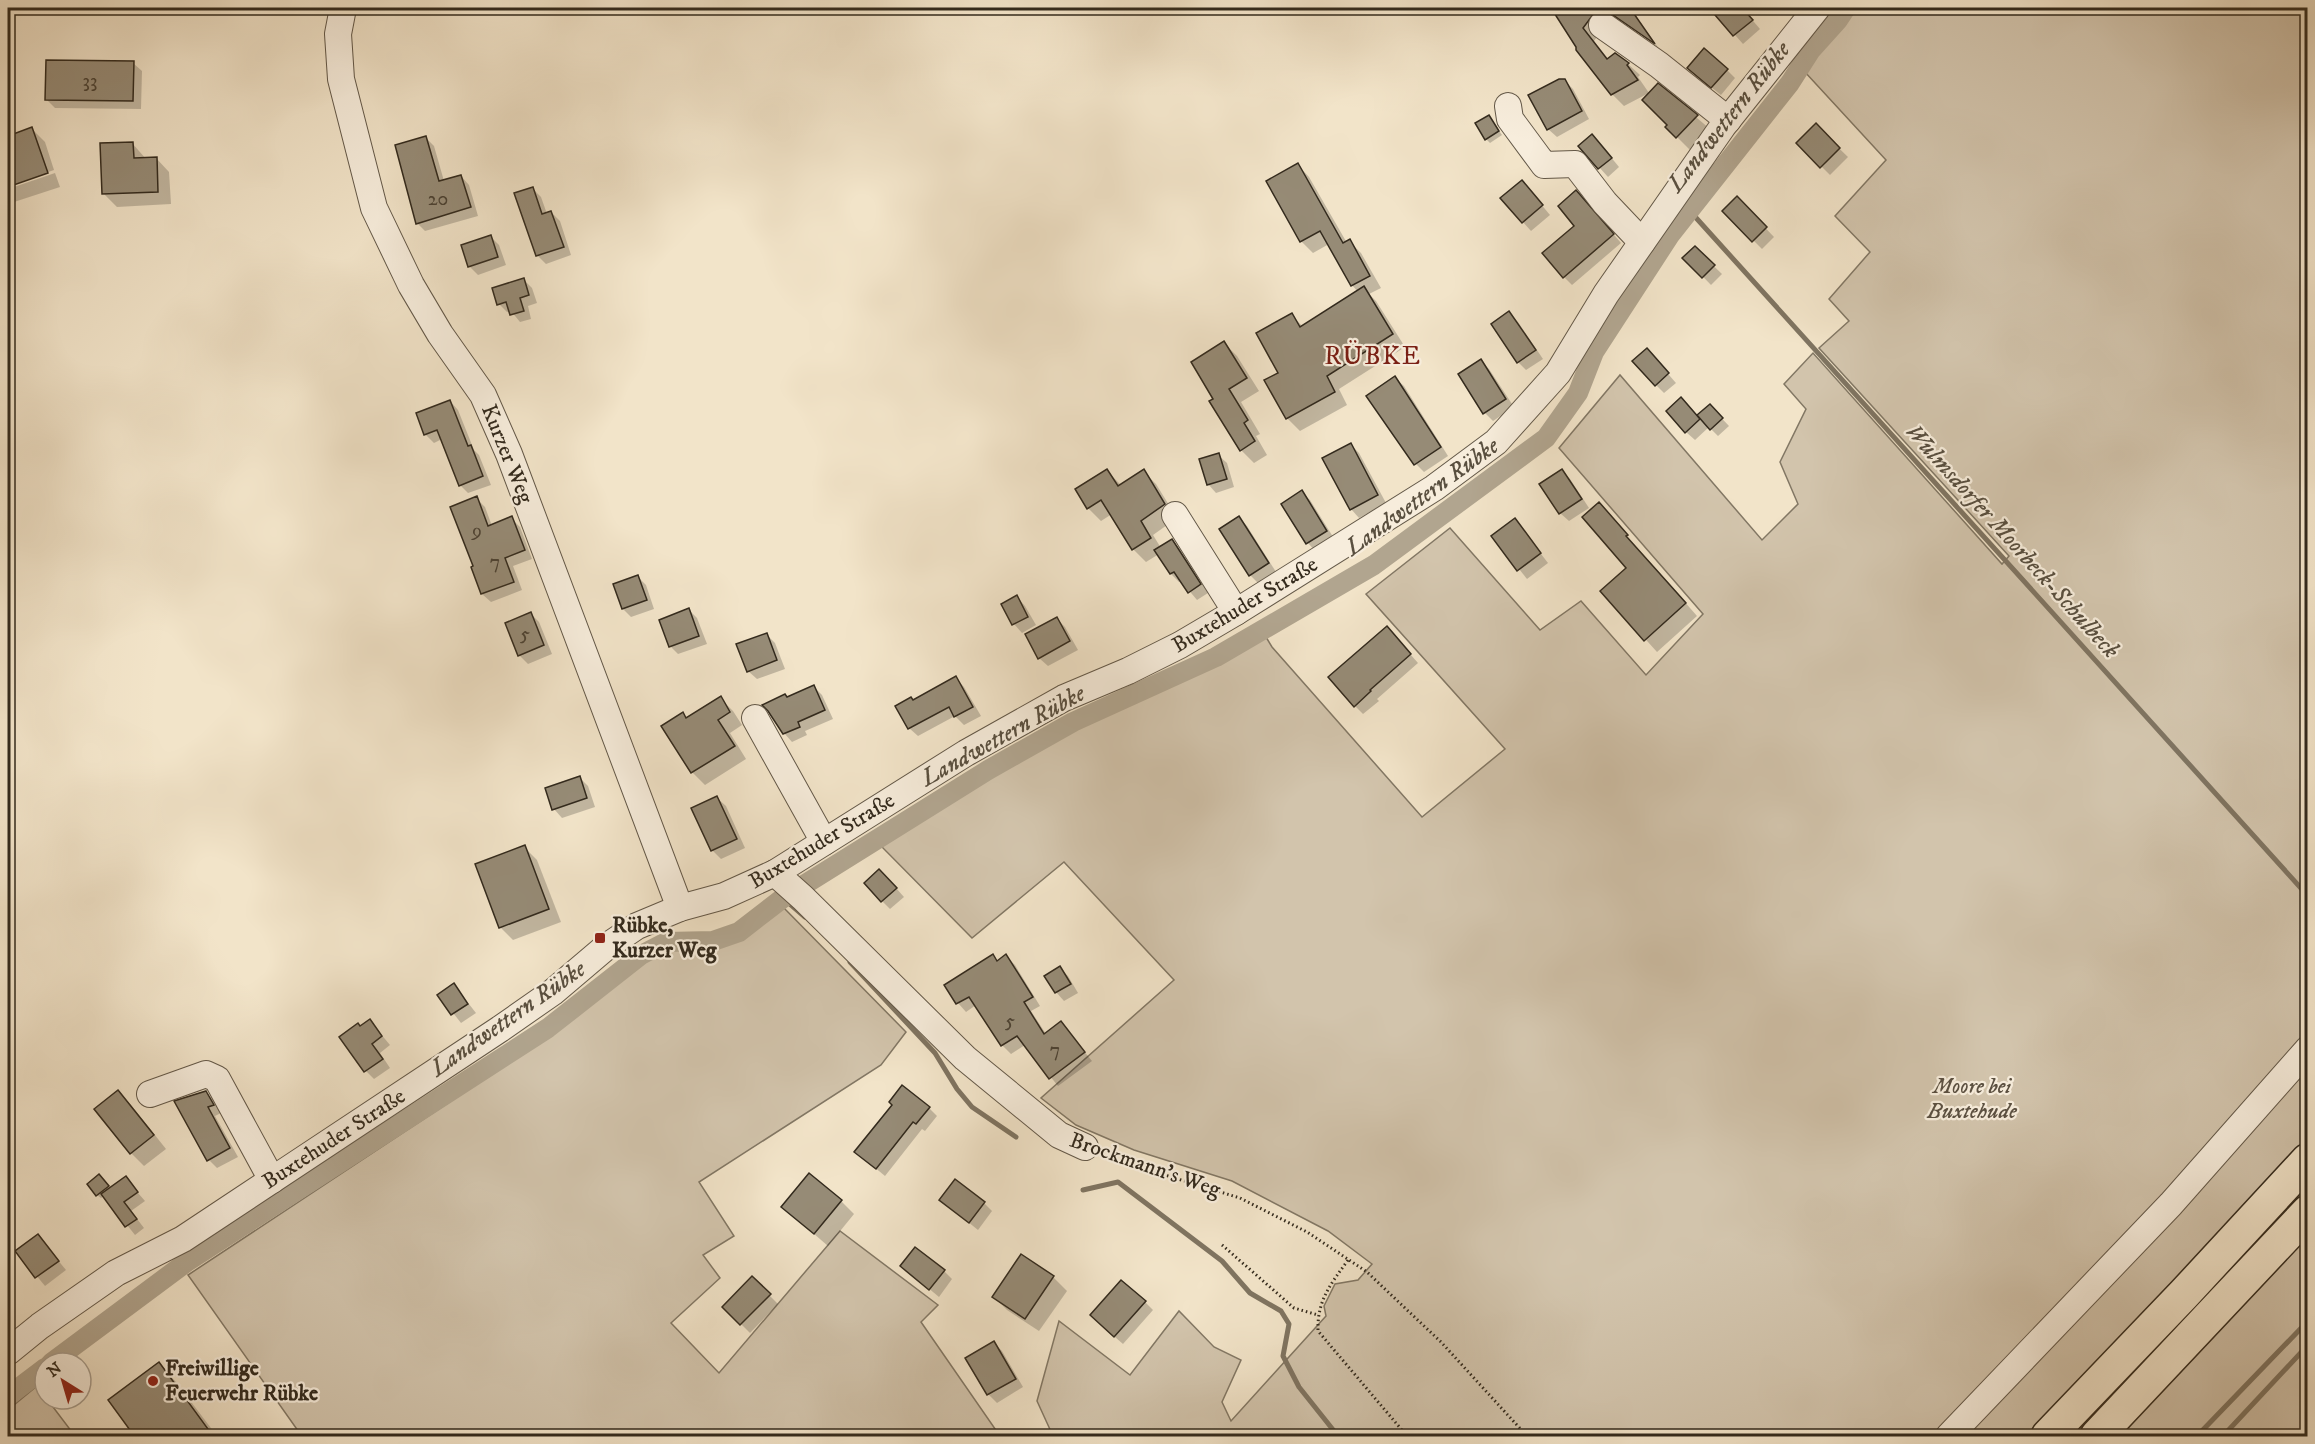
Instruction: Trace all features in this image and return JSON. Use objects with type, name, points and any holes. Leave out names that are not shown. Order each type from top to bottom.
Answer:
[{"type":"highway","points":[[2048,1437],[2201,1277],[2307,1160]]},
{"type":"highway","points":[[2097,1437],[2307,1212]]},
{"type":"street","name":"Kurzer Weg","points":[[343,8],[338,34],[341,79],[374,208],[411,285],[440,334],[483,396],[509,454],[680,908]]},
{"type":"street","name":"Buxtehuder Straße","points":[[8,1352],[40,1326],[116,1273],[183,1239],[500,1029],[553,992],[606,947],[637,926],[680,908],[724,896],[788,885],[824,842],[966,753],[1064,698],[1128,671],[1170,650],[1236,612],[1434,488],[1496,442],[1558,373],[1606,294],[1728,120],[1817,8]]},
{"type":"street","points":[[1602,25],[1659,64],[1728,120]]},
{"type":"street","points":[[1508,106],[1510,119],[1544,165],[1575,164],[1605,203],[1642,242]]},
{"type":"street","points":[[1175,515],[1236,612]]},
{"type":"street","points":[[755,718],[824,842]]},
{"type":"street","name":"Brockmann's Weg","points":[[788,885],[965,1058],[1059,1135],[1085,1147]]},
{"type":"street","points":[[1949,1437],[2171,1204],[2307,1049]]},
{"type":"street","points":[[150,1094],[206,1074],[217,1079],[272,1180]]},
{"type":"path","name":"Brockmann's Weg","points":[[1085,1147],[1129,1164],[1240,1198],[1307,1232],[1367,1272],[1441,1342],[1527,1437]]},
{"type":"path","points":[[1222,1245],[1294,1308],[1318,1315]]},
{"type":"path","points":[[1348,1260],[1326,1292],[1318,1315],[1318,1331],[1407,1437]]},
{"type":"green space","name":"Moore bei Buxtehude","points":[[1857,8],[2307,8],[2307,1436],[1053,1436],[1037,1401],[1059,1321],[1130,1375],[1179,1311],[1214,1347],[1241,1360],[1222,1402],[1231,1421],[1326,1316],[1324,1306],[1335,1284],[1358,1280],[1372,1264],[1328,1231],[1232,1181],[1134,1150],[1076,1125],[1041,1098],[1174,980],[1064,862],[972,938],[880,845],[992,776],[1099,716],[1266,637],[1272,647],[1422,817],[1505,749],[1366,594],[1450,528],[1540,630],[1581,601],[1646,675],[1703,614],[1559,448],[1620,375],[1762,540],[1798,504],[1780,462],[1806,409],[1784,384],[1813,353],[2002,564],[2009,556],[1819,348],[1849,321],[1829,299],[1870,252],[1835,216],[1886,160],[1804,71]]},
{"type":"green space","points":[[782,906],[906,1032],[881,1065],[699,1182],[734,1236],[703,1255],[720,1278],[671,1323],[719,1373],[840,1231],[938,1305],[921,1322],[1000,1436],[299,1436],[301,1435],[188,1275],[546,1038],[644,958],[666,946],[711,948],[739,939]]},
{"type":"green space","points":[[33,1389],[33,1411],[56,1411],[75,1436],[8,1436],[8,1410]]},
{"type":"building","points":[[1551,8],[1630,8],[1655,44],[1613,15],[1610,10],[1595,12],[1583,28],[1607,59],[1615,53],[1629,63],[1627,65],[1638,80],[1611,95],[1576,50]]},
{"type":"building","points":[[1709,8],[1742,8],[1753,20],[1733,36]]},
{"type":"building","points":[[1704,48],[1728,69],[1711,88],[1687,68]]},
{"type":"building","points":[[46,60],[134,61],[133,101],[45,100]]},
{"type":"building","points":[[1559,79],[1565,79],[1582,111],[1547,130],[1528,95]]},
{"type":"building","points":[[1658,83],[1698,115],[1676,138],[1665,127],[1667,125],[1642,100]]},
{"type":"building","points":[[1489,115],[1499,131],[1485,140],[1475,123]]},
{"type":"building","points":[[1816,123],[1840,148],[1820,168],[1796,143]]},
{"type":"building","points":[[32,127],[48,173],[8,187],[8,136]]},
{"type":"building","points":[[1592,134],[1612,158],[1598,169],[1578,146]]},
{"type":"building","points":[[426,136],[439,181],[461,175],[471,207],[416,224],[395,145]]},
{"type":"building","points":[[133,142],[134,158],[157,157],[158,192],[102,194],[100,143]]},
{"type":"building","points":[[1298,163],[1343,243],[1350,239],[1370,276],[1351,286],[1320,231],[1300,242],[1266,181]]},
{"type":"building","points":[[1522,180],[1543,205],[1522,223],[1500,198]]},
{"type":"building","points":[[533,187],[542,214],[551,211],[564,247],[536,256],[514,193]]},
{"type":"building","points":[[1576,190],[1614,234],[1563,278],[1542,253],[1574,226],[1558,206]]},
{"type":"building","points":[[1737,196],[1767,227],[1752,242],[1722,211]]},
{"type":"building","points":[[491,235],[498,257],[468,267],[461,245]]},
{"type":"building","points":[[1695,246],[1715,265],[1702,278],[1682,258]]},
{"type":"building","points":[[524,278],[529,295],[520,298],[524,311],[510,315],[506,302],[497,305],[492,288]]},
{"type":"building","points":[[1364,286],[1393,334],[1327,376],[1335,392],[1286,419],[1264,380],[1278,373],[1256,333],[1292,313],[1300,327]]},
{"type":"building","points":[[1509,311],[1536,350],[1517,363],[1491,324]]},
{"type":"building","points":[[1224,341],[1247,378],[1229,389],[1248,420],[1244,423],[1255,441],[1240,451],[1209,401],[1213,399],[1191,362]]},
{"type":"building","points":[[1647,348],[1669,373],[1655,386],[1632,361]]},
{"type":"building","points":[[1481,359],[1506,399],[1483,414],[1458,374]]},
{"type":"building","points":[[1395,376],[1441,447],[1414,465],[1366,396]]},
{"type":"building","points":[[1681,397],[1700,419],[1685,433],[1666,411]]},
{"type":"building","points":[[450,400],[468,446],[471,445],[483,476],[459,486],[437,430],[424,435],[416,413]]},
{"type":"building","points":[[1710,404],[1723,418],[1710,430],[1697,415]]},
{"type":"building","points":[[1351,443],[1378,495],[1350,510],[1322,458]]},
{"type":"building","points":[[1219,453],[1227,479],[1207,485],[1199,459]]},
{"type":"building","points":[[1107,469],[1118,486],[1144,469],[1165,504],[1141,521],[1151,538],[1132,550],[1101,500],[1087,509],[1075,489]]},
{"type":"building","points":[[1562,469],[1582,499],[1559,514],[1539,484]]},
{"type":"building","points":[[1302,490],[1327,531],[1306,544],[1281,504]]},
{"type":"building","points":[[477,496],[488,526],[512,516],[525,550],[505,558],[514,582],[481,594],[471,567],[473,566],[450,507]]},
{"type":"building","points":[[1599,502],[1686,603],[1644,641],[1600,591],[1626,568],[1582,517]]},
{"type":"building","points":[[1239,516],[1269,563],[1249,576],[1219,529]]},
{"type":"building","points":[[1515,518],[1541,553],[1517,571],[1491,536]]},
{"type":"building","points":[[1172,539],[1201,584],[1188,593],[1174,572],[1170,574],[1154,550]]},
{"type":"building","points":[[638,575],[647,600],[622,609],[613,584]]},
{"type":"building","points":[[1017,595],[1028,617],[1012,625],[1001,604]]},
{"type":"building","points":[[689,608],[699,636],[669,647],[659,620]]},
{"type":"building","points":[[531,612],[544,645],[518,656],[505,623]]},
{"type":"building","points":[[1057,617],[1070,641],[1038,659],[1025,634]]},
{"type":"building","points":[[1387,626],[1411,654],[1354,707],[1328,677]]},
{"type":"building","points":[[767,633],[777,660],[747,672],[736,644]]},
{"type":"building","points":[[956,676],[973,707],[954,717],[949,707],[908,729],[895,706],[911,697],[913,700]]},
{"type":"building","points":[[814,685],[825,710],[798,722],[800,727],[783,734],[762,705],[785,694],[787,697]]},
{"type":"building","points":[[721,696],[730,712],[718,720],[735,746],[691,773],[661,726],[683,712],[686,718]]},
{"type":"building","points":[[580,776],[587,798],[552,810],[545,788]]},
{"type":"building","points":[[717,796],[737,839],[711,851],[691,808]]},
{"type":"building","points":[[525,845],[549,909],[499,928],[475,864]]},
{"type":"building","points":[[879,869],[897,888],[881,902],[864,883]]},
{"type":"building","points":[[993,954],[997,961],[1006,954],[1033,997],[1024,1002],[1044,1034],[1061,1021],[1085,1052],[1049,1079],[1017,1036],[1001,1046],[969,997],[956,1004],[944,985]]},
{"type":"building","points":[[1060,966],[1071,984],[1055,993],[1044,976]]},
{"type":"building","points":[[454,983],[468,1004],[451,1015],[437,995]]},
{"type":"building","points":[[370,1019],[382,1036],[372,1044],[383,1059],[364,1072],[339,1037],[358,1023],[360,1026]]},
{"type":"building","points":[[902,1085],[930,1107],[916,1124],[913,1122],[876,1169],[854,1152],[892,1105],[889,1102]]},
{"type":"building","points":[[118,1090],[154,1135],[130,1154],[94,1109]]},
{"type":"building","points":[[206,1091],[214,1105],[208,1107],[230,1148],[207,1161],[174,1101]]},
{"type":"building","points":[[809,1173],[842,1200],[814,1234],[781,1207]]},
{"type":"building","points":[[99,1174],[109,1186],[96,1196],[87,1184]]},
{"type":"building","points":[[126,1176],[138,1192],[124,1202],[137,1219],[125,1227],[101,1194]]},
{"type":"building","points":[[955,1179],[985,1202],[969,1223],[939,1200]]},
{"type":"building","points":[[38,1234],[59,1261],[35,1278],[15,1251]]},
{"type":"building","points":[[915,1247],[945,1270],[929,1290],[900,1266]]},
{"type":"building","points":[[1021,1254],[1054,1276],[1025,1319],[992,1297]]},
{"type":"building","points":[[752,1276],[771,1294],[740,1325],[722,1307]]},
{"type":"building","points":[[1121,1280],[1146,1301],[1114,1337],[1090,1315]]},
{"type":"building","points":[[994,1341],[1016,1379],[987,1395],[965,1358]]},
{"type":"building","name":"Freiwillige Feuerwehr Rübke","points":[[159,1362],[208,1429],[198,1437],[135,1437],[108,1400]]},
{"type":"waterway","name":"Landwettern Rübke","points":[[67,1351],[188,1261],[548,1028],[641,955],[666,942],[713,941],[739,932],[783,898],[988,770],[1073,722],[1216,657],[1374,565],[1546,438],[1578,393],[1594,352],[1670,235],[1790,83],[1811,50],[1846,8]]},
{"type":"waterway","name":"Wulmsdorfer Moorbeck-Schulbeck","points":[[1689,210],[2308,896]]},
{"type":"waterway","points":[[783,898],[805,917]]},
{"type":"waterway","points":[[850,962],[935,1053],[957,1089],[972,1107],[1016,1137]]},
{"type":"waterway","points":[[1083,1190],[1118,1182],[1222,1261],[1250,1293],[1281,1311],[1289,1324],[1283,1356],[1299,1387],[1338,1436]]},
{"type":"waterway","points":[[2197,1436],[2308,1321]]},
{"type":"waterway","points":[[2223,1436],[2308,1345]]},
{"type":"waterway","name":"Landwettern Rübke","points":[[8,1396],[33,1377]]},
{"type":"place","name":"Rübke, Kurzer Weg","points":[[600,938]]},
{"type":"place","name":"Freiwillige Feuerwehr Rübke","points":[[153,1381]]},
{"type":"district","name":"RÜBKE","points":[[1373,356]]}]
